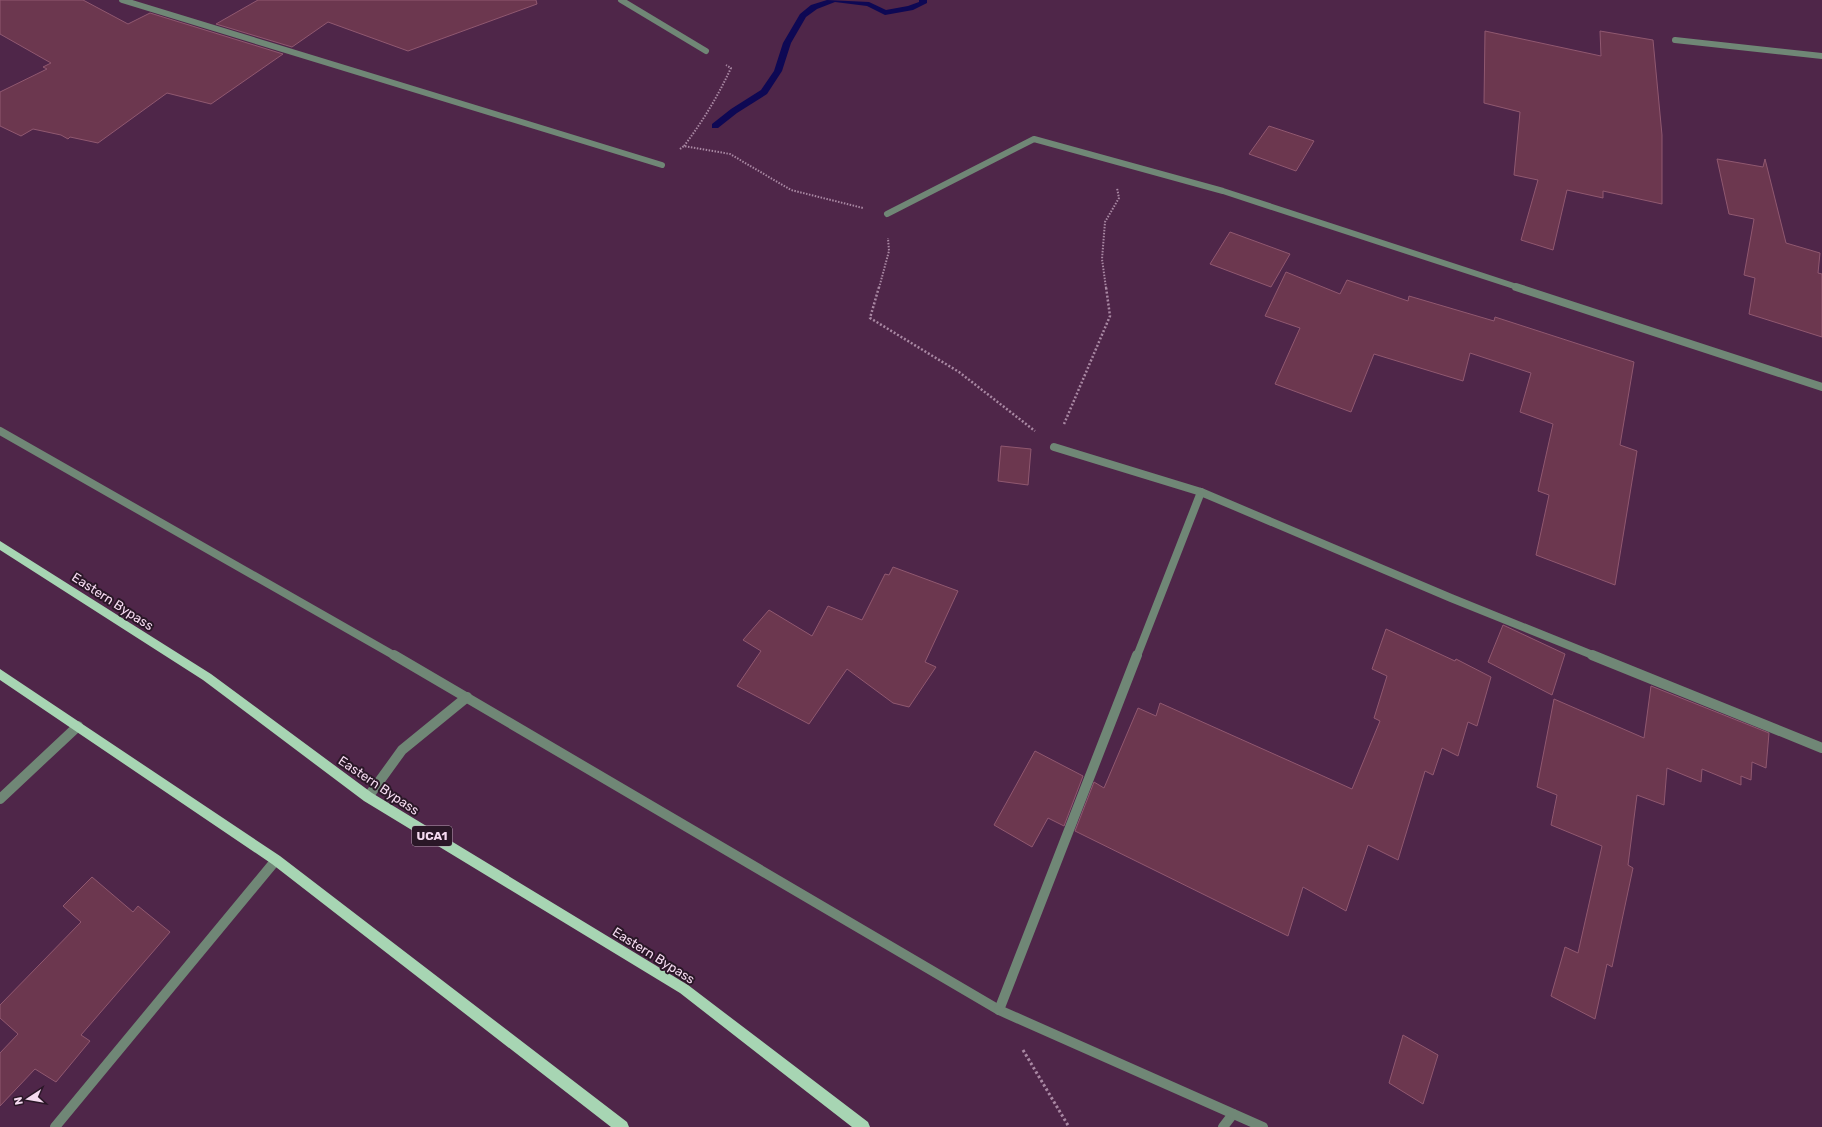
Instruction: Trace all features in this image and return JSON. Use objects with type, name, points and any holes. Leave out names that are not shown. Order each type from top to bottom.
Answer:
[{"type":"main road","name":"Eastern Bypass","points":[[0,545],[207,677],[368,797],[684,989],[863,1127]]},
{"type":"main road","points":[[0,674],[276,860],[622,1127]]},
{"type":"street","points":[[122,0],[662,165]]},
{"type":"street","points":[[620,0],[706,51]]},
{"type":"street","points":[[1675,40],[1822,56]]},
{"type":"street","points":[[887,214],[1034,139],[1223,191],[1822,388]]},
{"type":"street","points":[[0,431],[467,696],[999,1010],[1263,1127]]},
{"type":"street","points":[[1054,446],[1201,492],[1451,598],[1822,748]]},
{"type":"street","points":[[999,1010],[1201,492]]},
{"type":"street","points":[[368,797],[402,750],[467,696]]},
{"type":"street","points":[[0,799],[78,726]]},
{"type":"street","points":[[55,1127],[276,860]]},
{"type":"street","points":[[1223,1127],[1233,1114]]},
{"type":"path","points":[[662,165],[684,146],[703,122],[718,98],[731,68],[706,51]]},
{"type":"path","points":[[684,146],[730,154],[791,190],[887,214],[889,252],[870,318],[959,372],[1054,446],[1110,316],[1102,259],[1105,222],[1119,198],[1116,184]]},
{"type":"path","points":[[1022,1049],[1069,1127]]},
{"type":"building","points":[[0,0],[83,0],[128,24],[150,13],[283,54],[211,104],[167,93],[98,143],[70,137],[68,139],[61,135],[33,129],[21,136],[0,126],[0,92],[47,69],[43,67],[51,63],[0,34]]},
{"type":"building","points":[[258,0],[536,0],[537,4],[408,51],[328,22],[292,47],[216,24]]},
{"type":"building","points":[[1485,31],[1601,56],[1600,31],[1653,40],[1662,135],[1662,204],[1603,191],[1603,198],[1567,190],[1553,250],[1521,240],[1538,180],[1514,175],[1520,112],[1484,103]]},
{"type":"building","points":[[1269,126],[1314,141],[1296,171],[1249,154]]},
{"type":"building","points":[[1717,159],[1763,167],[1765,159],[1786,243],[1820,253],[1818,273],[1822,274],[1822,337],[1749,314],[1755,278],[1744,275],[1754,219],[1729,214]]},
{"type":"building","points":[[1230,232],[1290,254],[1271,287],[1210,264]]},
{"type":"building","points":[[1286,272],[1340,294],[1347,280],[1408,301],[1409,296],[1494,321],[1495,317],[1634,362],[1620,445],[1637,451],[1615,585],[1536,555],[1549,495],[1538,491],[1553,424],[1520,412],[1531,373],[1470,353],[1463,381],[1374,354],[1351,412],[1275,384],[1300,328],[1265,316]]},
{"type":"building","points":[[1001,446],[1031,449],[1028,485],[998,481]]},
{"type":"building","points":[[893,567],[958,591],[925,662],[936,667],[909,707],[893,703],[847,669],[809,724],[737,686],[761,651],[743,640],[769,610],[812,636],[828,606],[862,620],[885,574],[889,575]]},
{"type":"building","points":[[1503,625],[1565,654],[1552,695],[1488,662]]},
{"type":"building","points":[[1386,629],[1455,661],[1456,659],[1491,677],[1477,726],[1468,722],[1458,756],[1442,748],[1433,775],[1425,771],[1398,860],[1368,845],[1346,911],[1303,887],[1288,936],[1075,831],[1094,782],[1104,788],[1138,708],[1156,716],[1160,703],[1352,789],[1380,721],[1374,718],[1387,676],[1372,669]]},
{"type":"building","points":[[1651,686],[1769,733],[1766,768],[1752,762],[1751,780],[1741,776],[1741,785],[1702,769],[1701,782],[1667,768],[1664,805],[1637,795],[1628,865],[1633,868],[1612,967],[1607,964],[1595,1019],[1551,996],[1565,947],[1578,953],[1602,846],[1551,825],[1557,795],[1537,787],[1554,699],[1644,738]]},
{"type":"building","points":[[1035,751],[1083,776],[1064,826],[1048,818],[1032,847],[994,825]]},
{"type":"building","points":[[92,877],[133,912],[138,906],[170,932],[81,1035],[90,1041],[56,1082],[35,1069],[0,1106],[0,1053],[18,1034],[0,1018],[0,1005],[81,922],[63,906]]},
{"type":"building","points":[[1403,1035],[1438,1055],[1423,1104],[1389,1083]]},
{"type":"waterway","points":[[715,126],[734,111],[764,92],[778,71],[787,43],[803,16],[814,7],[834,0],[869,4],[885,13],[910,8],[923,3],[923,0]]}]
